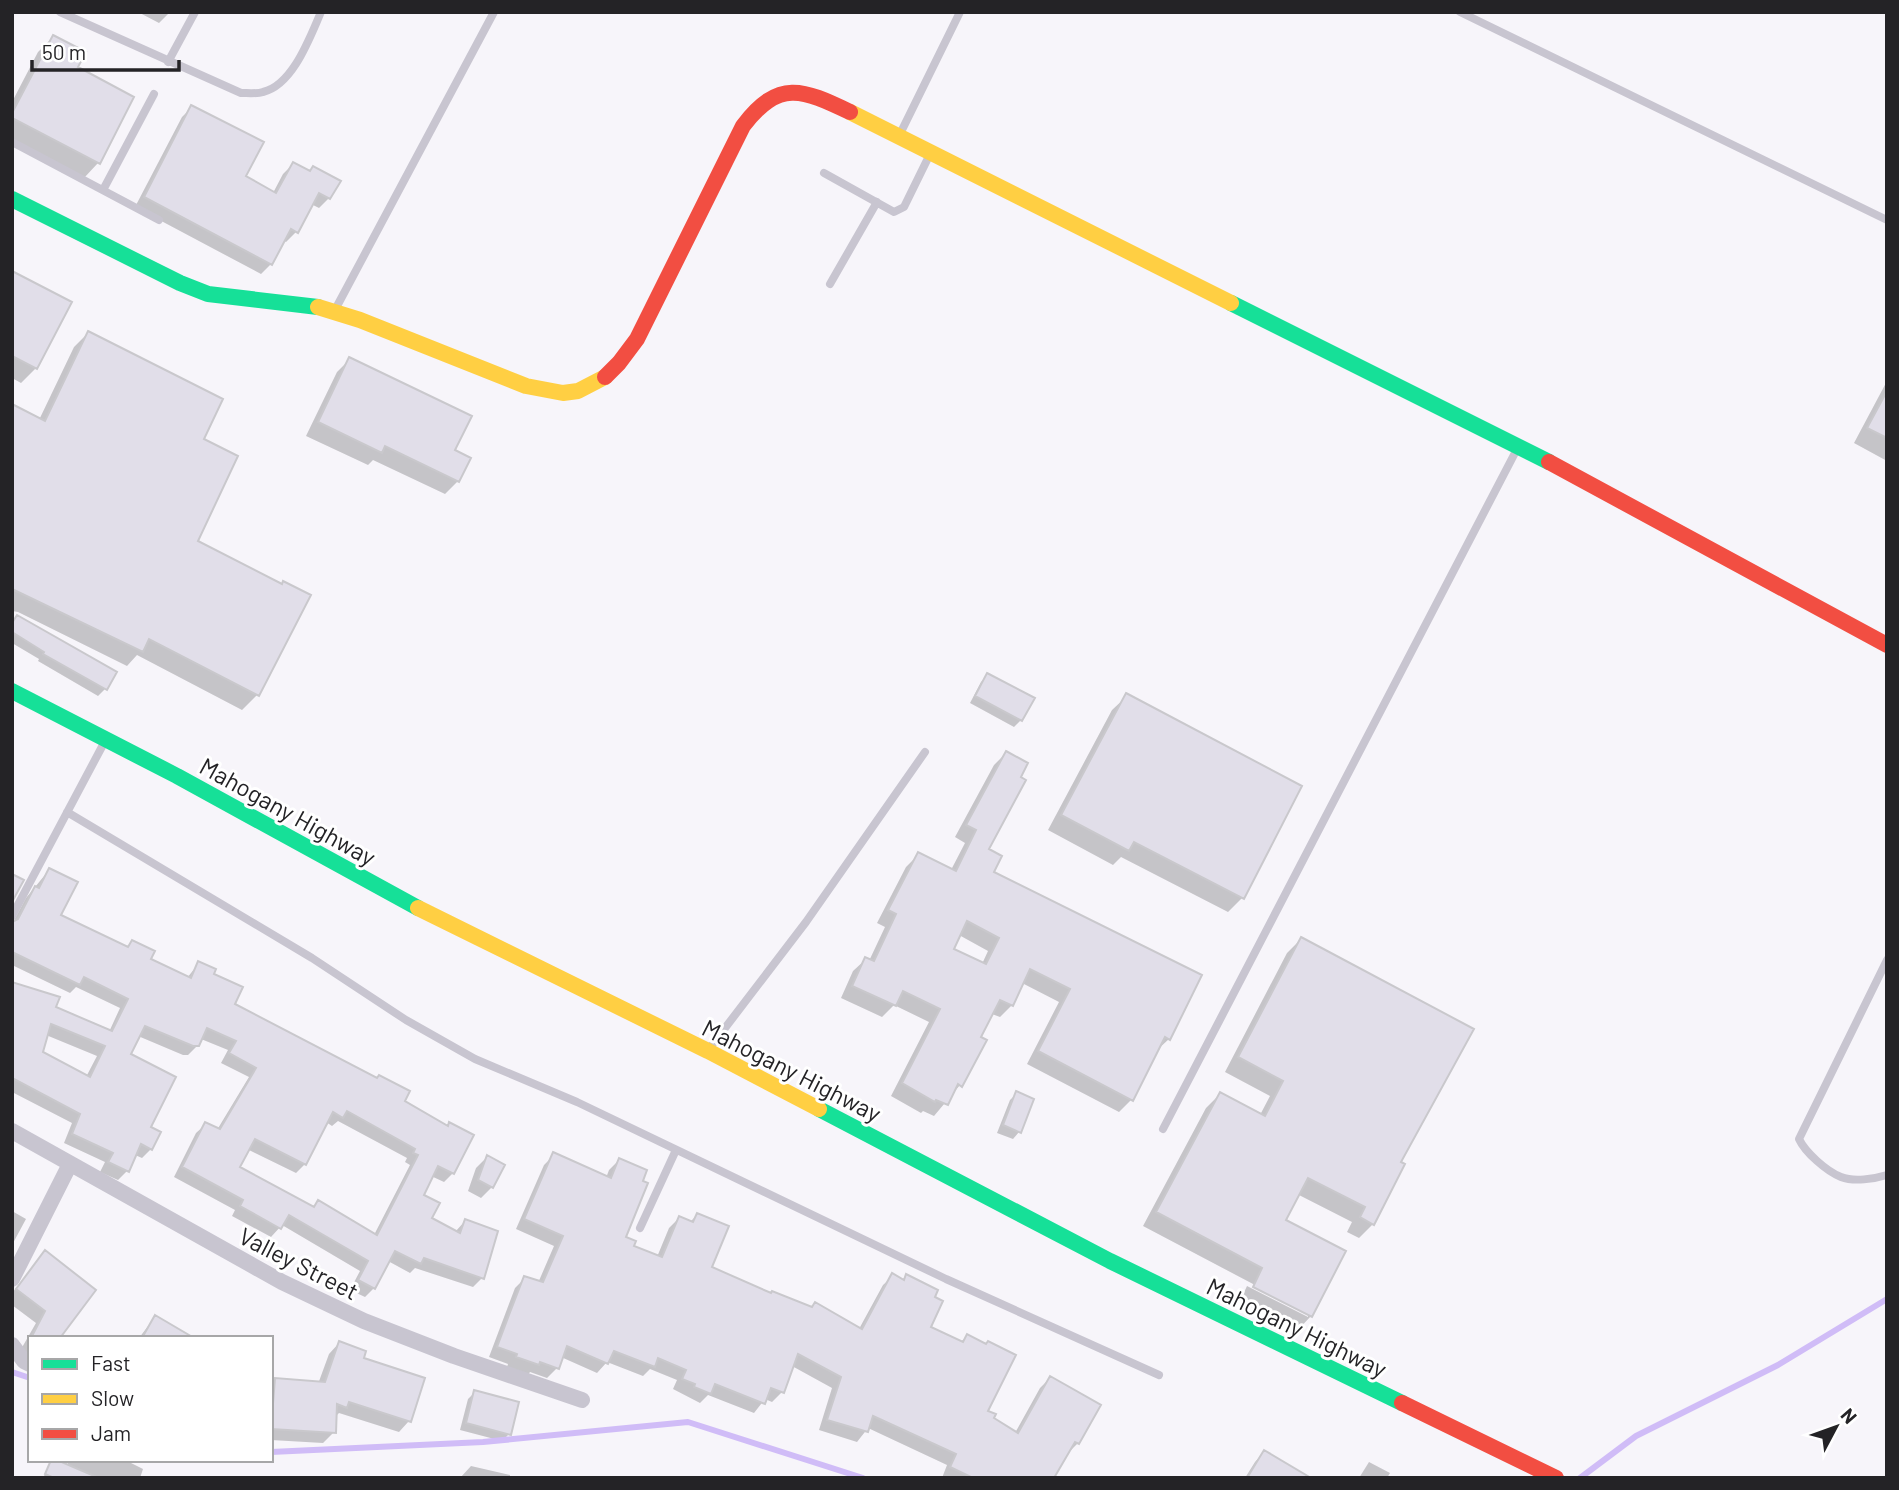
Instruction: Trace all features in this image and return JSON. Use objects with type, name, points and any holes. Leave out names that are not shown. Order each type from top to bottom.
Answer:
[{"type":"street","points":[[12,198],[180,283],[208,294],[335,311],[521,386],[558,392],[576,391],[599,382],[620,365],[637,339],[743,126],[757,106],[772,95],[786,91],[801,92],[823,99],[1518,446],[1887,645]]},
{"type":"street","name":"Mahogany Highway","points":[[12,691],[106,738],[440,920],[708,1051],[1110,1261],[1556,1478]]},
{"type":"street","name":"Valley Street","points":[[12,1131],[282,1282],[364,1321],[454,1356],[582,1400]]},
{"type":"street","points":[[12,1279],[70,1164]]},
{"type":"street","points":[[12,1345],[23,1361],[28,1363]]},
{"type":"lane","points":[[61,12],[241,93],[265,92],[282,80],[302,55],[321,12]]},
{"type":"lane","points":[[168,62],[195,12]]},
{"type":"lane","points":[[335,311],[494,12]]},
{"type":"lane","points":[[899,137],[960,12]]},
{"type":"lane","points":[[1460,12],[1887,220]]},
{"type":"lane","points":[[103,190],[154,94]]},
{"type":"lane","points":[[12,142],[159,220]]},
{"type":"lane","points":[[824,173],[894,212],[904,207],[931,153]]},
{"type":"lane","points":[[830,285],[877,202]]},
{"type":"lane","points":[[1163,1129],[1518,446]]},
{"type":"lane","points":[[12,916],[106,738]]},
{"type":"lane","points":[[708,1051],[806,922],[925,752]]},
{"type":"lane","points":[[67,812],[312,958],[406,1020],[464,1053],[578,1102],[946,1279],[1159,1375]]},
{"type":"lane","points":[[1887,960],[1799,1139],[1804,1151],[1841,1177],[1872,1179],[1887,1175]]},
{"type":"lane","points":[[640,1228],[676,1150]]},
{"type":"building","points":[[53,35],[86,52],[78,67],[134,97],[100,164],[12,118],[12,113]]},
{"type":"building","points":[[191,105],[264,142],[246,176],[276,193],[293,162],[310,171],[313,166],[341,181],[330,199],[319,193],[298,233],[291,229],[272,265],[144,197]]},
{"type":"building","points":[[12,271],[72,302],[37,369],[12,356]]},
{"type":"building","points":[[88,331],[223,399],[204,439],[238,456],[198,541],[282,584],[283,581],[311,595],[259,696],[149,639],[143,652],[12,589],[12,404],[45,421]]},
{"type":"building","points":[[349,357],[472,416],[455,450],[471,458],[459,482],[385,446],[382,453],[318,422]]},
{"type":"building","points":[[1887,391],[1887,438],[1867,428]]},
{"type":"building","points":[[17,615],[117,672],[107,690],[43,654],[44,652],[12,632],[12,623]]},
{"type":"building","points":[[987,673],[1035,698],[1022,721],[975,696]]},
{"type":"building","points":[[1126,693],[1302,786],[1244,899],[1134,842],[1129,851],[1061,815]]},
{"type":"building","points":[[1006,751],[1028,763],[1021,777],[1026,780],[989,849],[1002,856],[994,872],[1202,975],[1170,1040],[1165,1037],[1133,1101],[1038,1051],[1070,989],[1030,969],[1013,1006],[1000,1000],[981,1037],[987,1040],[962,1087],[958,1084],[948,1105],[936,1100],[935,1102],[902,1083],[940,1009],[903,991],[896,1006],[852,986],[865,957],[874,961],[896,914],[888,910],[918,852],[956,871],[976,830],[966,825]],"holes":[[[967,921],[999,938],[986,964],[954,949]]]},
{"type":"building","points":[[49,868],[78,882],[61,915],[128,947],[132,940],[155,951],[151,959],[191,978],[198,961],[216,969],[214,974],[243,987],[235,1004],[377,1078],[379,1075],[410,1091],[405,1101],[448,1126],[449,1122],[474,1135],[454,1174],[438,1166],[424,1195],[440,1203],[432,1218],[460,1233],[465,1219],[498,1231],[484,1279],[424,1258],[421,1264],[395,1251],[375,1289],[358,1280],[368,1261],[289,1215],[281,1229],[240,1206],[243,1200],[182,1167],[205,1122],[220,1129],[256,1068],[229,1053],[236,1041],[207,1028],[199,1046],[193,1046],[145,1026],[131,1054],[176,1077],[151,1127],[161,1132],[152,1150],[141,1144],[129,1172],[108,1162],[113,1153],[72,1134],[80,1114],[12,1078],[12,982],[60,997],[56,1007],[112,1031],[128,999],[84,977],[80,985],[12,952],[12,922],[18,919],[35,886],[39,888]],"holes":[[[51,1024],[105,1046],[90,1077],[43,1052]],[[347,1111],[415,1149],[413,1153],[418,1155],[377,1235],[318,1200],[314,1207],[240,1167],[255,1139],[306,1165],[333,1112],[343,1118]]]},
{"type":"building","points":[[12,874],[24,880],[12,902]]},
{"type":"building","points":[[1301,937],[1474,1029],[1401,1162],[1405,1164],[1374,1225],[1360,1217],[1365,1207],[1308,1178],[1286,1220],[1346,1251],[1312,1317],[1253,1287],[1262,1268],[1156,1212],[1220,1092],[1265,1116],[1283,1081],[1238,1057]]},
{"type":"building","points":[[1016,1091],[1034,1099],[1021,1133],[1003,1125]]},
{"type":"building","points":[[553,1152],[611,1178],[619,1158],[647,1170],[643,1181],[648,1183],[626,1237],[636,1241],[634,1246],[662,1257],[679,1216],[693,1222],[697,1213],[729,1226],[712,1267],[771,1293],[772,1291],[812,1307],[815,1302],[862,1329],[892,1273],[904,1280],[906,1274],[938,1290],[935,1297],[943,1301],[931,1327],[963,1342],[967,1334],[1016,1355],[988,1411],[996,1414],[994,1418],[1018,1433],[1050,1376],[1101,1405],[1079,1444],[1075,1442],[1054,1478],[973,1478],[950,1467],[956,1454],[873,1416],[868,1432],[827,1420],[841,1377],[798,1354],[784,1393],[771,1388],[765,1404],[715,1384],[711,1394],[694,1387],[695,1384],[682,1379],[686,1370],[658,1358],[655,1367],[614,1351],[608,1364],[567,1346],[559,1369],[516,1357],[517,1354],[497,1347],[524,1276],[543,1282],[563,1236],[524,1219]]},
{"type":"building","points":[[487,1155],[505,1165],[493,1188],[478,1180]]},
{"type":"building","points":[[45,1250],[96,1290],[62,1336],[32,1336],[45,1311],[16,1289]]},
{"type":"building","points":[[155,1315],[191,1336],[143,1336]]},
{"type":"building","points":[[339,1341],[366,1351],[364,1358],[425,1378],[411,1422],[349,1402],[347,1408],[337,1404],[336,1433],[273,1429],[275,1378],[325,1382]]},
{"type":"building","points":[[474,1390],[519,1402],[511,1435],[466,1423]]},
{"type":"building","points":[[1264,1450],[1311,1478],[1247,1478]]},
{"type":"building","points":[[50,1462],[62,1462],[99,1478],[54,1478],[45,1474]]},
{"type":"waterway","points":[[1580,1478],[1636,1436],[1778,1365],[1887,1299]]},
{"type":"waterway","points":[[12,1372],[28,1377]]},
{"type":"waterway","points":[[273,1452],[483,1442],[688,1422],[863,1478]]},
{"type":"traffic: fast","points":[[12,199],[180,283],[208,294],[318,307]]},
{"type":"traffic: fast","points":[[1231,303],[1549,462]]},
{"type":"traffic: fast","points":[[12,691],[177,776],[418,908]]},
{"type":"traffic: fast","points":[[819,1109],[1110,1261],[1402,1403]]},
{"type":"traffic: slow","points":[[850,112],[1231,303]]},
{"type":"traffic: slow","points":[[318,307],[360,320],[526,386],[563,393],[578,391],[605,377]]},
{"type":"traffic: slow","points":[[418,908],[708,1051],[819,1109]]},
{"type":"traffic: jam","points":[[605,377],[637,339],[743,126],[756,111],[768,101],[792,93],[818,98],[850,112]]},
{"type":"traffic: jam","points":[[1549,462],[1887,645]]},
{"type":"traffic: jam","points":[[1402,1403],[1556,1478]]}]
